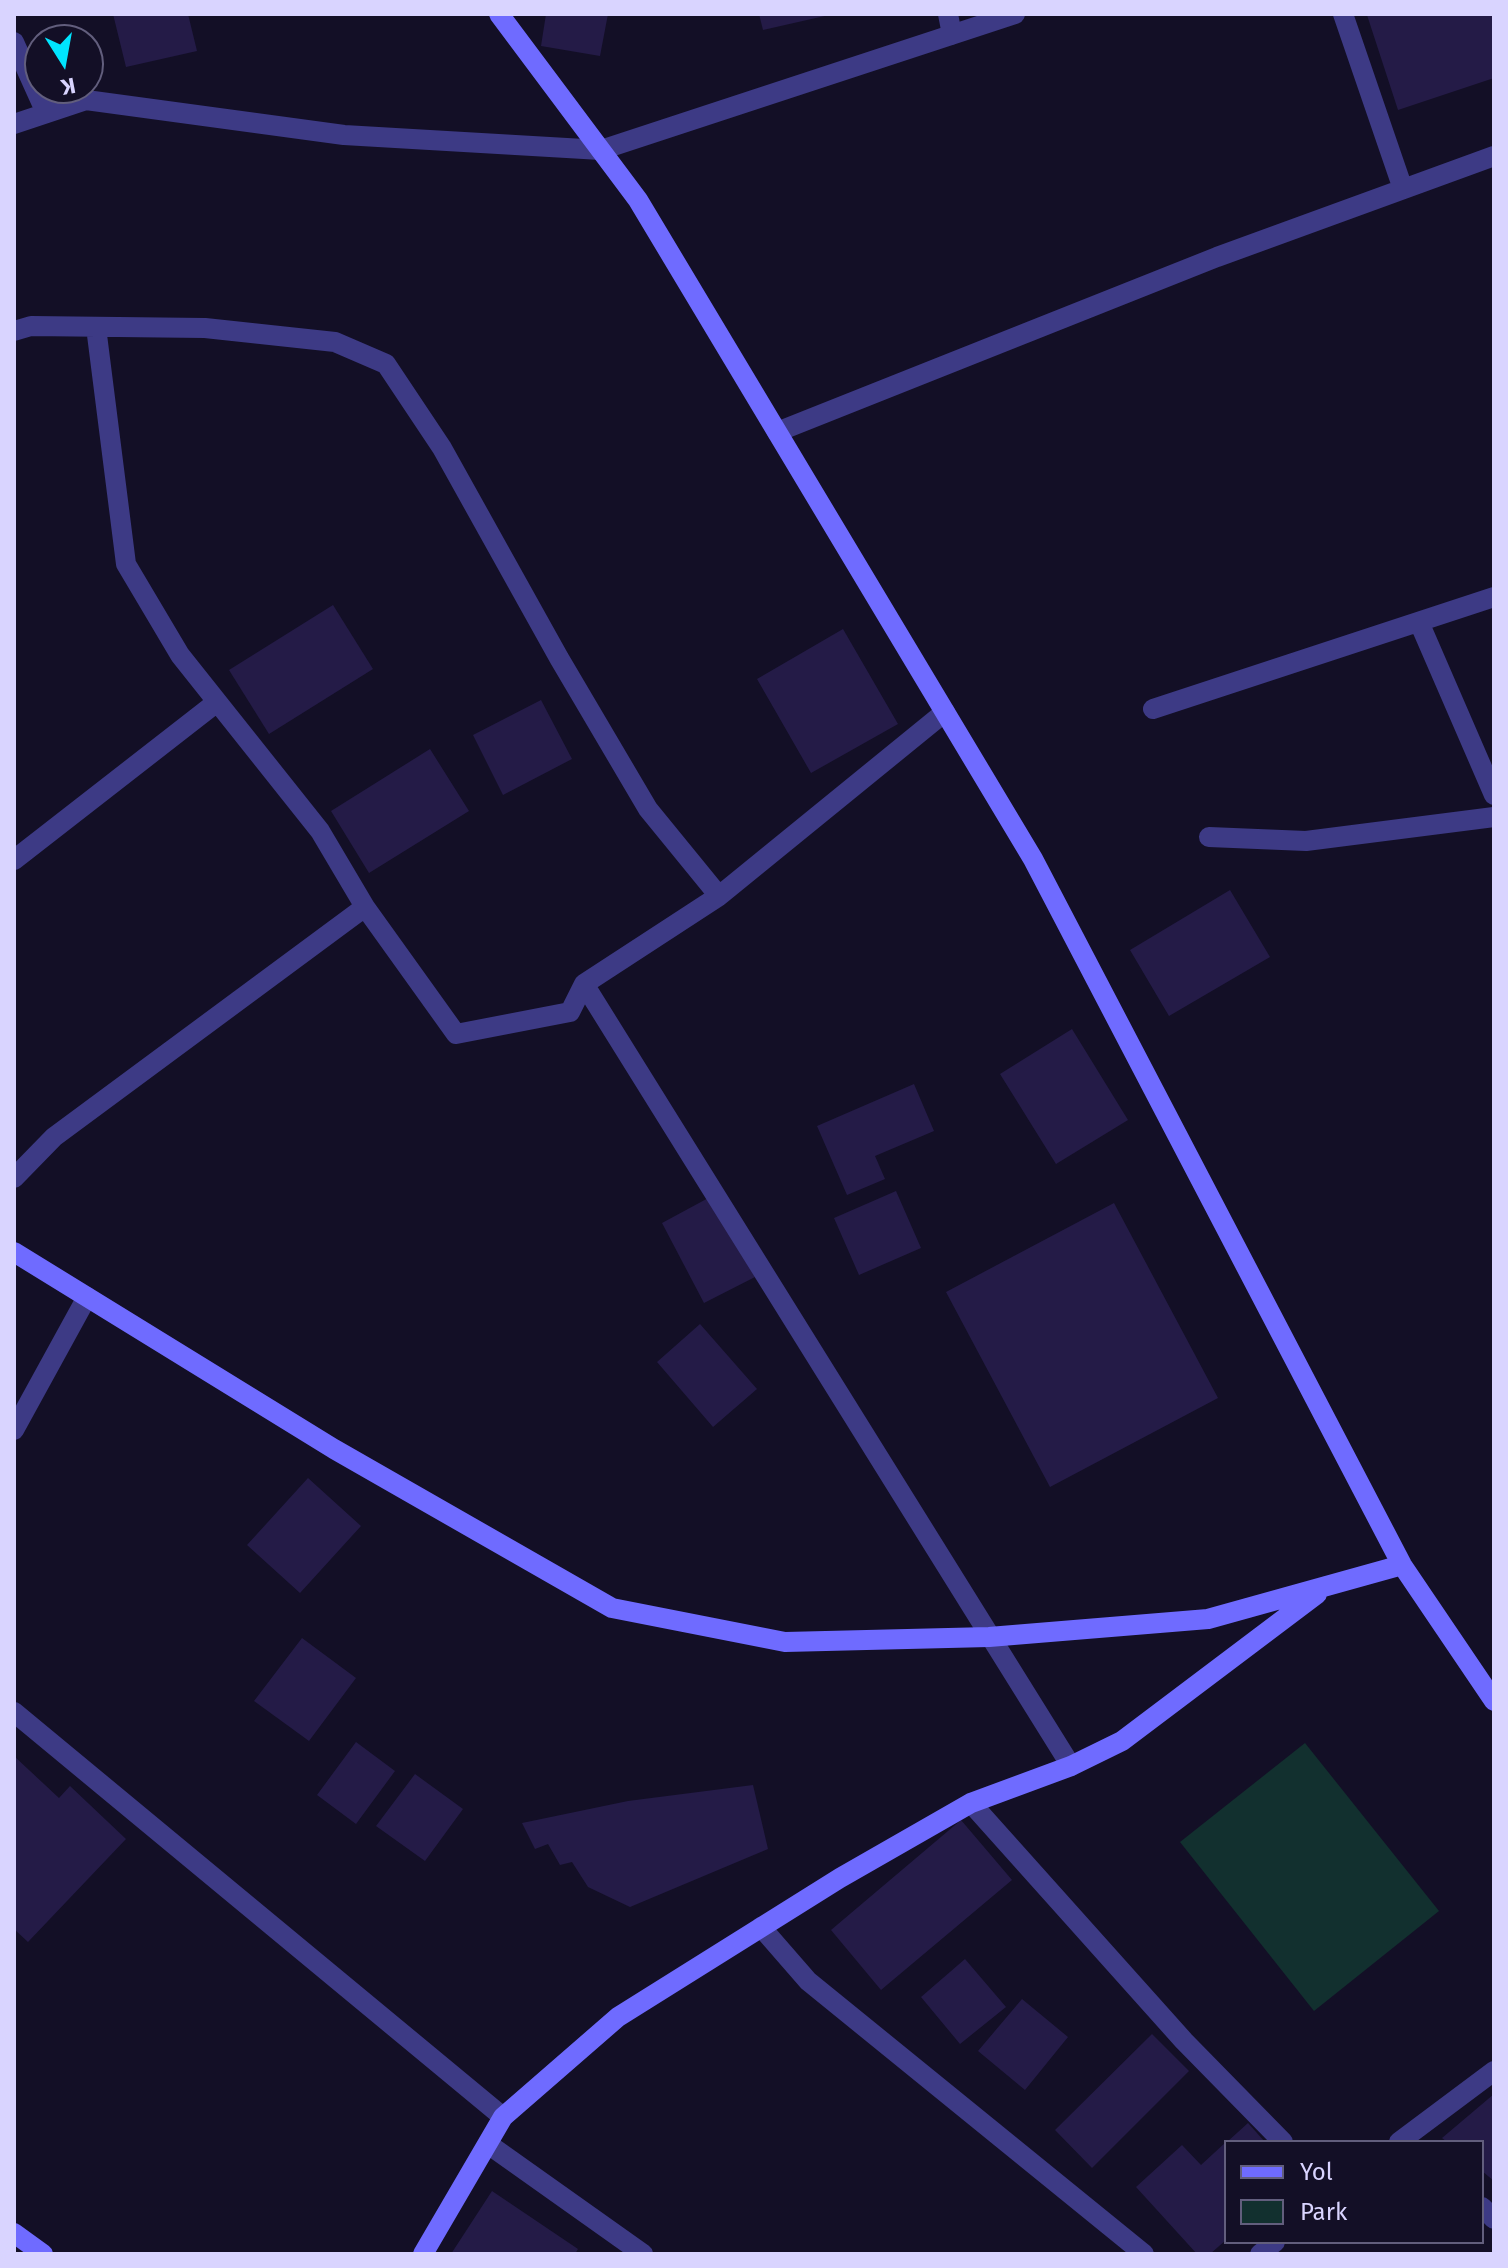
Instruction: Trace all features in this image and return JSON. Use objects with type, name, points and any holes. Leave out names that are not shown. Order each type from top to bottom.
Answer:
[{"type":"street","points":[[499,14],[638,200],[1033,859],[1402,1565],[1494,1701]]},
{"type":"street","points":[[14,124],[86,100],[344,135],[601,150],[950,24],[1015,14]]},
{"type":"street","points":[[1343,14],[1403,189]]},
{"type":"street","points":[[14,42],[46,113]]},
{"type":"street","points":[[777,432],[1217,257],[1494,156]]},
{"type":"street","points":[[14,331],[31,326],[205,328],[335,342],[386,364],[442,448],[559,658],[648,809],[719,896]]},
{"type":"street","points":[[96,327],[126,564],[180,655],[320,831],[365,907],[456,1034],[570,1012],[584,984],[719,896],[945,712]]},
{"type":"street","points":[[1153,709],[1494,597]]},
{"type":"street","points":[[1419,622],[1494,795]]},
{"type":"street","points":[[14,860],[217,702]]},
{"type":"street","points":[[1209,837],[1306,841],[1494,817]]},
{"type":"street","points":[[14,1178],[54,1137],[365,907]]},
{"type":"street","points":[[584,984],[1071,1766]]},
{"type":"street","points":[[14,1252],[334,1449],[612,1608],[785,1642],[989,1637],[1208,1619],[1402,1565]]},
{"type":"street","points":[[14,1430],[87,1297]]},
{"type":"street","points":[[423,2254],[503,2117],[618,2017],[761,1927],[971,1803],[1071,1766],[1122,1741],[1328,1586]]},
{"type":"street","points":[[14,1712],[503,2117]]},
{"type":"street","points":[[971,1803],[1184,2041],[1281,2140]]},
{"type":"street","points":[[761,1927],[808,1981],[1144,2254]]},
{"type":"street","points":[[1408,2139],[1494,2071]]},
{"type":"street","points":[[488,2144],[643,2254]]},
{"type":"street","points":[[14,2233],[43,2254]]},
{"type":"green space","points":[[1305,1743],[1439,1911],[1314,2011],[1180,1842]]},
{"type":"building","points":[[113,14],[188,14],[197,51],[126,67]]},
{"type":"building","points":[[546,14],[608,14],[600,56],[541,46]]},
{"type":"building","points":[[759,14],[829,14],[829,15],[763,30]]},
{"type":"building","points":[[1494,14],[1494,78],[1398,110],[1367,15]]},
{"type":"building","points":[[333,605],[373,669],[269,734],[229,670]]},
{"type":"building","points":[[843,629],[898,724],[811,773],[757,679]]},
{"type":"building","points":[[541,700],[572,759],[503,795],[473,735]]},
{"type":"building","points":[[430,749],[469,811],[369,873],[331,811]]},
{"type":"building","points":[[1230,890],[1270,957],[1169,1016],[1130,950]]},
{"type":"building","points":[[1072,1029],[1128,1120],[1056,1164],[1000,1074]]},
{"type":"building","points":[[914,1084],[934,1131],[875,1156],[885,1179],[847,1195],[817,1126]]},
{"type":"building","points":[[896,1191],[921,1248],[859,1275],[834,1218]]},
{"type":"building","points":[[712,1196],[755,1277],[704,1303],[662,1223]]},
{"type":"building","points":[[1114,1203],[1218,1398],[1050,1487],[946,1292]]},
{"type":"building","points":[[700,1324],[757,1389],[713,1427],[657,1362]]},
{"type":"building","points":[[308,1478],[361,1526],[300,1593],[247,1545]]},
{"type":"building","points":[[302,1638],[356,1678],[309,1741],[254,1701]]},
{"type":"building","points":[[356,1742],[395,1771],[356,1824],[317,1795]]},
{"type":"building","points":[[14,1756],[59,1798],[70,1786],[126,1839],[28,1942],[14,1929]]},
{"type":"building","points":[[415,1774],[463,1809],[425,1861],[376,1826]]},
{"type":"building","points":[[753,1785],[768,1849],[630,1907],[588,1887],[572,1862],[560,1865],[548,1844],[535,1849],[522,1823],[628,1801]]},
{"type":"building","points":[[961,1820],[1012,1880],[881,1990],[831,1930]]},
{"type":"building","points":[[965,1959],[1006,2007],[960,2044],[921,1997]]},
{"type":"building","points":[[1022,1999],[1068,2037],[1025,2090],[978,2051]]},
{"type":"building","points":[[1152,2034],[1189,2071],[1092,2168],[1055,2130]]},
{"type":"building","points":[[1494,2094],[1494,2181],[1484,2173],[1484,2140],[1442,2138]]},
{"type":"building","points":[[1248,2123],[1263,2140],[1229,2140]]},
{"type":"building","points":[[1224,2144],[1224,2242],[1210,2254],[1197,2254],[1136,2187],[1182,2145],[1201,2165]]},
{"type":"building","points":[[492,2191],[578,2249],[575,2254],[451,2254]]}]
